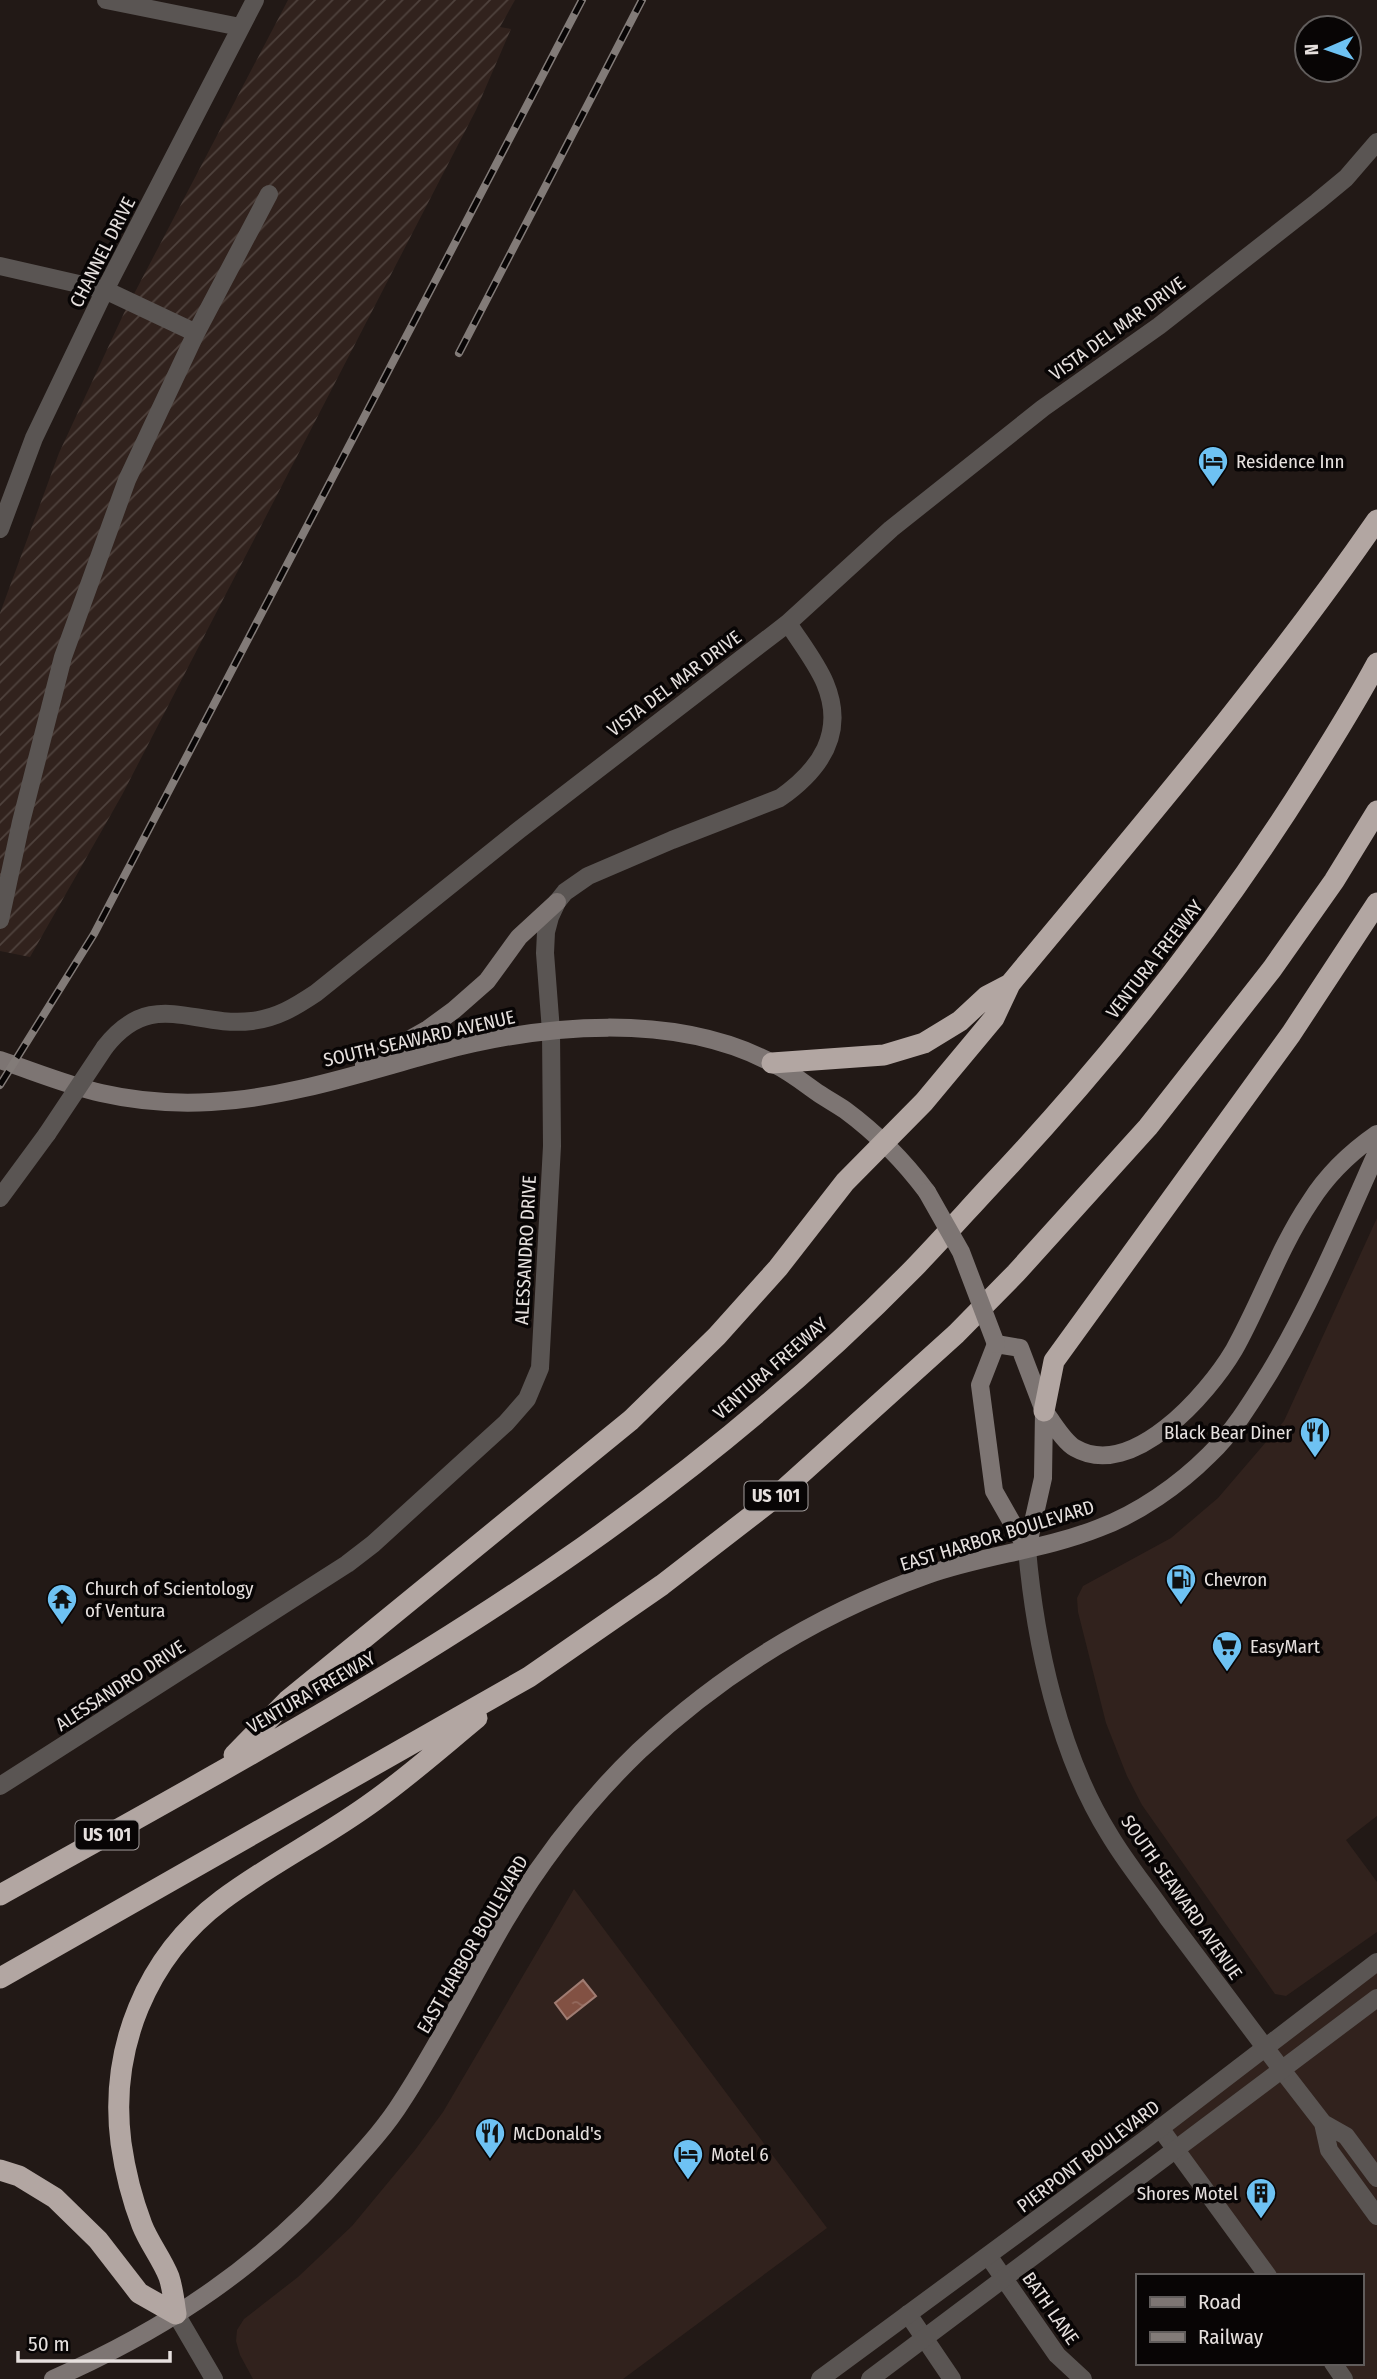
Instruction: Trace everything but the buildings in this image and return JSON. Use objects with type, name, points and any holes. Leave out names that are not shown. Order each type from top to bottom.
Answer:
[{"type":"highway","points":[[215,1775],[286,1701],[631,1420],[735,1316],[778,1268],[845,1182],[924,1102],[994,1018],[1010,984],[1258,684],[1377,520]]},
{"type":"highway","name":"VENTURA FREEWAY","points":[[0,1895],[215,1775],[407,1662],[497,1605],[586,1545],[707,1452],[815,1362],[911,1270],[1031,1143],[1163,988],[1291,806],[1360,696],[1377,663]]},
{"type":"highway","name":"US 101","points":[[0,1978],[529,1676],[662,1585],[772,1500],[956,1334],[1148,1128],[1272,969],[1334,881],[1377,811]]},
{"type":"highway","points":[[1044,1411],[1054,1361],[1291,1034],[1377,903]]},
{"type":"highway","points":[[772,1063],[884,1055],[924,1043],[960,1021],[987,996],[1010,984]]},
{"type":"highway","points":[[176,2314],[169,2277],[143,2227],[129,2184],[119,2115],[121,2065],[129,2030],[151,1979],[180,1938],[220,1902],[373,1802],[529,1676]]},
{"type":"highway","points":[[0,2170],[19,2176],[55,2198],[98,2240],[139,2293],[176,2314]]},
{"type":"main road","points":[[341,1078],[428,1029],[454,1010],[486,981],[519,937],[557,902]]},
{"type":"main road","name":"SOUTH SEAWARD AVENUE","points":[[0,1060],[100,1093],[160,1102],[211,1102],[262,1096],[474,1044],[551,1031],[614,1027],[660,1030],[700,1038],[772,1063],[844,1109],[884,1142],[917,1178],[961,1252],[996,1344],[980,1385],[994,1491],[1027,1549]]},
{"type":"main road","points":[[1044,1411],[1072,1447],[1087,1453],[1106,1456],[1128,1452],[1152,1440],[1195,1401],[1233,1351],[1310,1201],[1351,1152],[1377,1134]]},
{"type":"main road","name":"EAST HARBOR BOULEVARD","points":[[53,2379],[138,2339],[209,2294],[276,2241],[307,2212],[399,2107],[432,2054],[504,1923],[547,1858],[605,1786],[665,1728],[714,1688],[755,1659],[846,1608],[932,1573],[1100,1528],[1155,1499],[1206,1458],[1228,1434],[1251,1402],[1298,1325],[1377,1152]]},
{"type":"main road","name":"SOUTH SEAWARD AVENUE","points":[[996,1344],[1020,1348],[1044,1411],[1043,1478],[1027,1549]]},
{"type":"street","points":[[106,0],[240,27]]},
{"type":"street","name":"CHANNEL DRIVE","points":[[0,529],[34,438],[105,290],[255,0]]},
{"type":"street","name":"VISTA DEL MAR DRIVE","points":[[0,1198],[105,1047],[130,1022],[153,1014],[249,1021],[285,1013],[316,993],[519,830],[788,623],[891,529],[1044,408],[1159,326],[1336,186],[1377,142]]},
{"type":"street","points":[[0,920],[20,822],[64,652],[127,480],[196,333],[269,194]]},
{"type":"street","points":[[0,266],[105,290],[196,333]]},
{"type":"street","points":[[557,902],[565,892],[588,876],[780,798],[794,789],[818,764],[827,749],[830,733],[830,697],[816,665],[788,623]]},
{"type":"street","name":"ALESSANDRO DRIVE","points":[[0,1786],[347,1564],[373,1544],[486,1441],[527,1399],[540,1368],[552,1146],[551,1031],[545,953],[546,932],[557,902]]},
{"type":"street","name":"SOUTH SEAWARD AVENUE","points":[[1027,1549],[1032,1600],[1044,1660],[1065,1735],[1085,1787],[1108,1833],[1323,2123],[1346,2136],[1373,2173]]},
{"type":"street","name":"PIERPONT BOULEVARD","points":[[820,2379],[989,2257],[1376,1965]]},
{"type":"street","points":[[870,2379],[1377,1998]]},
{"type":"street","name":"SOUTH SEAWARD AVENUE","points":[[1323,2123],[1329,2150],[1377,2216]]},
{"type":"street","points":[[1160,2128],[1267,2274]]},
{"type":"street","points":[[1352,2182],[1373,2173]]},
{"type":"street","name":"BATH LANE","points":[[989,2257],[1058,2355],[1083,2379]]},
{"type":"street","points":[[176,2314],[214,2379]]},
{"type":"street","points":[[908,2314],[951,2379]]},
{"type":"shaded area","points":[[288,0],[515,0],[500,27],[511,29],[476,110],[122,795],[30,957],[0,951],[0,613],[59,453],[124,313]]},
{"type":"shaded area","points":[[1377,1218],[1377,1816],[1346,1840],[1377,1882],[1377,1932],[1286,1996],[1275,1994],[1142,1805],[1106,1723],[1078,1612],[1077,1598],[1083,1586],[1171,1538],[1218,1498],[1284,1421]]},
{"type":"shaded area","points":[[574,1889],[827,2228],[623,2379],[253,2379],[236,2341],[237,2330],[244,2319],[298,2277],[352,2226],[415,2150],[443,2112]]},
{"type":"shaded area","points":[[1377,1968],[1377,2379],[1346,2379],[1336,2365],[1363,2365],[1363,2274],[1268,2274],[1160,2128]]},
{"type":"water","points":[[583,1980],[596,1996],[567,2019],[555,2003]]},
{"type":"railway","points":[[0,1085],[94,934],[582,0]]},
{"type":"railway","points":[[459,353],[642,0]]},
{"type":"place","name":"Residence Inn","points":[[1213,488]]},
{"type":"place","name":"Black Bear Diner","points":[[1315,1459]]},
{"type":"place","name":"Chevron","points":[[1181,1606]]},
{"type":"place","name":"Church of Scientology of Ventura","points":[[62,1626]]},
{"type":"place","name":"EasyMart","points":[[1227,1673]]},
{"type":"place","name":"McDonald's","points":[[490,2160]]},
{"type":"place","name":"Motel 6","points":[[688,2181]]},
{"type":"place","name":"Shores Motel","points":[[1261,2220]]}]
